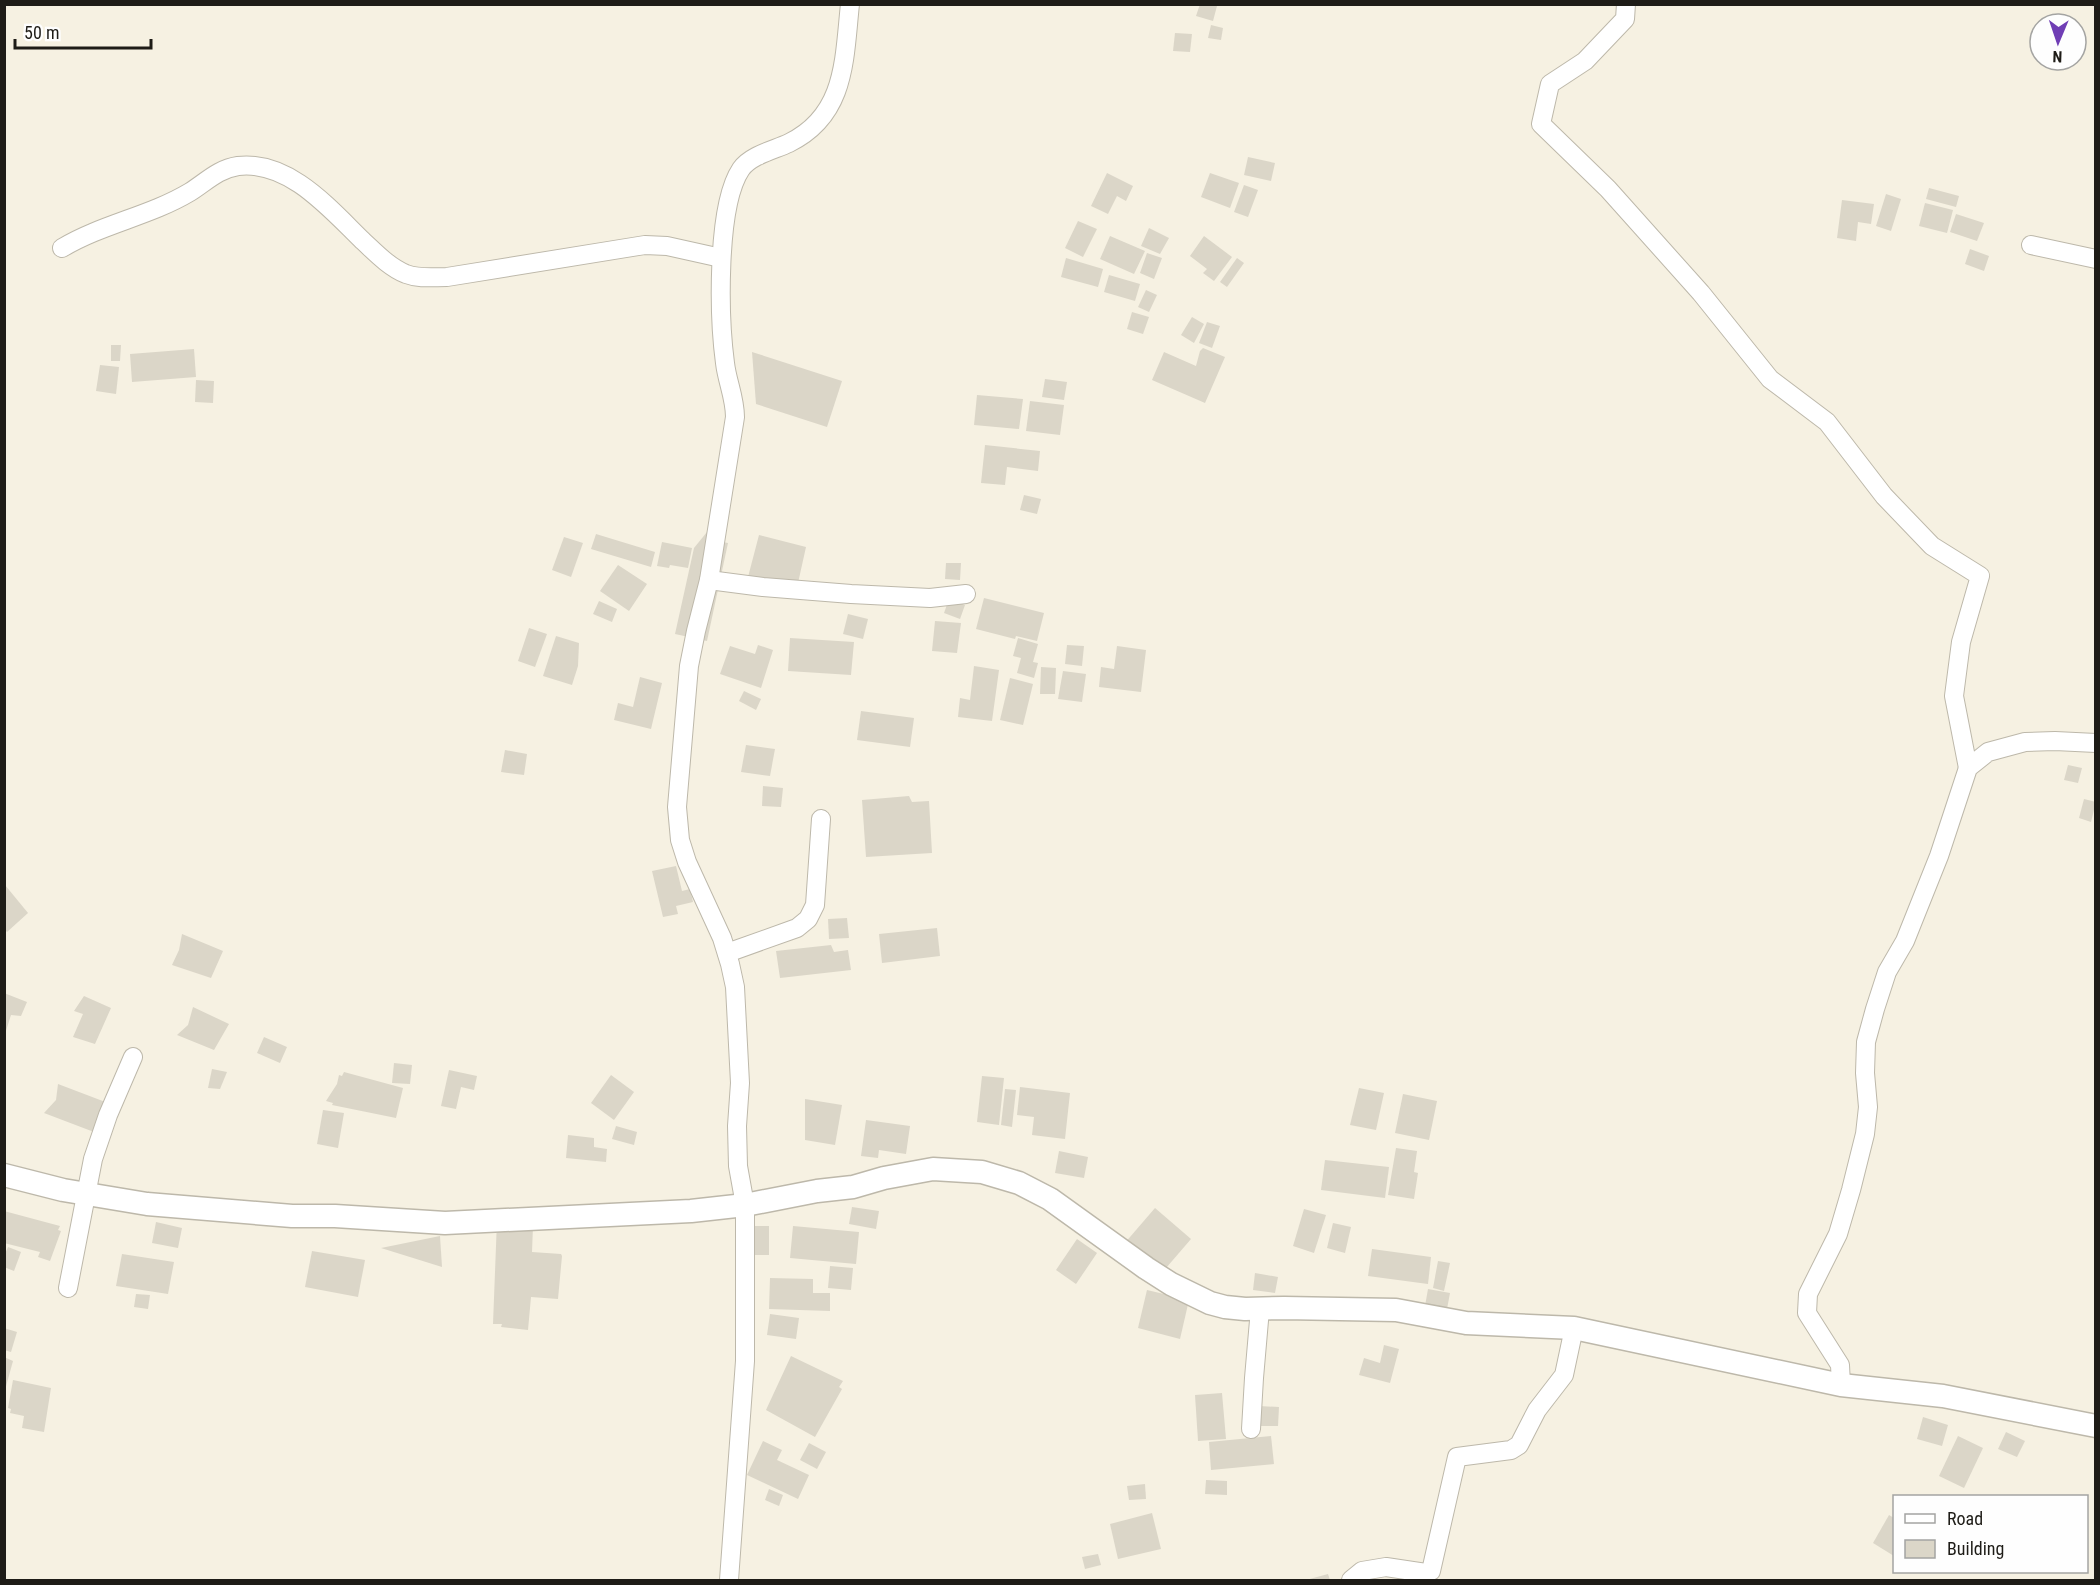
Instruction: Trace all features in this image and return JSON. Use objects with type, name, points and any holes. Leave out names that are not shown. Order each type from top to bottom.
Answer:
[{"type":"main road","points":[[4,1175],[86,1195],[147,1204],[256,1214],[446,1223],[692,1211],[745,1205],[817,1191],[854,1187],[884,1178],[933,1169],[982,1172],[1019,1183],[1050,1199],[1146,1268],[1171,1284],[1210,1303],[1235,1308],[1260,1309],[1396,1310],[1466,1323],[1574,1328],[1841,1385],[1942,1396],[2096,1426]]},
{"type":"street","points":[[729,1581],[746,1361],[745,1205],[738,1166],[737,1126],[740,1083],[735,987],[727,953],[680,840],[677,807],[684,704],[696,631],[709,580],[735,417],[725,363],[722,258],[728,208],[741,169],[755,157],[790,142],[812,129],[822,119],[831,104],[842,74],[850,4]]},
{"type":"street","points":[[1626,4],[1625,19],[1585,61],[1550,84],[1540,124],[1623,206],[1701,293],[1770,379],[1827,422],[1884,496],[1932,546],[1980,576],[1961,642],[1954,696],[1968,768],[1939,856],[1905,941],[1887,972],[1875,1009],[1866,1042],[1865,1073],[1868,1107],[1865,1134],[1838,1234],[1808,1294],[1808,1313],[1840,1365],[1841,1385]]},
{"type":"street","points":[[62,248],[80,237],[172,202],[223,170],[238,166],[251,166],[283,174],[328,208],[385,262],[407,274],[425,278],[447,277],[645,245],[676,248],[722,258]]},
{"type":"street","points":[[2031,245],[2096,259]]},
{"type":"street","points":[[709,580],[851,594],[930,598],[966,594]]},
{"type":"street","points":[[1968,768],[1988,752],[2025,742],[2096,743]]},
{"type":"street","points":[[727,953],[797,928],[808,919],[815,905],[822,819]]},
{"type":"street","points":[[68,1288],[93,1159],[104,1126],[133,1057]]},
{"type":"street","points":[[1251,1430],[1260,1309]]},
{"type":"street","points":[[1351,1581],[1362,1571],[1386,1567],[1426,1573],[1431,1571],[1457,1457],[1511,1450],[1519,1444],[1537,1410],[1564,1375],[1574,1328]]},
{"type":"building","points":[[1200,4],[1217,6],[1213,21],[1196,16]]},
{"type":"building","points":[[1211,25],[1223,28],[1221,40],[1208,38]]},
{"type":"building","points":[[1175,33],[1192,34],[1190,52],[1173,51]]},
{"type":"building","points":[[1248,157],[1275,163],[1271,181],[1244,175]]},
{"type":"building","points":[[1107,173],[1133,186],[1126,201],[1117,196],[1108,214],[1091,206]]},
{"type":"building","points":[[1210,173],[1239,183],[1230,208],[1201,197]]},
{"type":"building","points":[[1244,185],[1258,190],[1248,217],[1234,212]]},
{"type":"building","points":[[1929,188],[1959,196],[1956,207],[1926,199]]},
{"type":"building","points":[[1886,194],[1901,199],[1891,231],[1876,226]]},
{"type":"building","points":[[1842,200],[1874,204],[1871,224],[1858,222],[1856,241],[1837,238]]},
{"type":"building","points":[[1925,203],[1953,210],[1947,233],[1919,226]]},
{"type":"building","points":[[1956,214],[1984,223],[1977,241],[1950,232]]},
{"type":"building","points":[[1078,221],[1097,229],[1083,257],[1065,248]]},
{"type":"building","points":[[1149,228],[1169,238],[1160,254],[1141,246]]},
{"type":"building","points":[[1110,236],[1145,251],[1134,274],[1100,259]]},
{"type":"building","points":[[1204,236],[1232,257],[1214,281],[1203,273],[1207,269],[1190,256]]},
{"type":"building","points":[[1970,249],[1989,256],[1984,271],[1965,264]]},
{"type":"building","points":[[1147,253],[1162,258],[1154,279],[1140,273]]},
{"type":"building","points":[[1066,258],[1103,269],[1098,287],[1061,277]]},
{"type":"building","points":[[1237,258],[1244,263],[1227,287],[1220,282]]},
{"type":"building","points":[[1109,275],[1140,284],[1135,301],[1104,292]]},
{"type":"building","points":[[1146,290],[1157,295],[1149,312],[1138,307]]},
{"type":"building","points":[[1132,312],[1149,317],[1143,334],[1127,329]]},
{"type":"building","points":[[1192,317],[1204,324],[1194,343],[1181,335]]},
{"type":"building","points":[[1207,322],[1220,326],[1212,348],[1199,343]]},
{"type":"building","points":[[111,345],[121,345],[120,361],[111,361]]},
{"type":"building","points":[[1203,348],[1225,357],[1205,403],[1152,380],[1164,352],[1196,366]]},
{"type":"building","points":[[194,349],[196,377],[132,382],[130,354]]},
{"type":"building","points":[[752,352],[842,381],[827,427],[756,404]]},
{"type":"building","points":[[100,365],[119,367],[116,394],[96,391]]},
{"type":"building","points":[[1045,379],[1067,382],[1064,400],[1042,397]]},
{"type":"building","points":[[196,380],[214,381],[213,403],[195,402]]},
{"type":"building","points":[[977,395],[1023,399],[1019,429],[974,425]]},
{"type":"building","points":[[1030,401],[1064,405],[1060,435],[1026,431]]},
{"type":"building","points":[[985,445],[1040,451],[1038,471],[1007,467],[1005,485],[981,483]]},
{"type":"building","points":[[1024,495],[1041,499],[1037,514],[1020,510]]},
{"type":"building","points":[[707,532],[719,534],[717,541],[728,543],[707,641],[675,634],[694,548]]},
{"type":"building","points":[[596,534],[655,552],[651,567],[591,549]]},
{"type":"building","points":[[759,535],[806,547],[798,583],[783,580],[780,585],[748,577]]},
{"type":"building","points":[[564,537],[583,543],[571,577],[552,570]]},
{"type":"building","points":[[662,542],[692,548],[688,568],[670,565],[669,568],[657,566]]},
{"type":"building","points":[[946,563],[961,563],[960,580],[945,579]]},
{"type":"building","points":[[618,565],[647,584],[629,611],[600,591]]},
{"type":"building","points":[[984,598],[1044,613],[1037,641],[1016,636],[1015,639],[976,629]]},
{"type":"building","points":[[949,599],[965,605],[960,619],[944,613]]},
{"type":"building","points":[[599,601],[617,609],[612,622],[593,614]]},
{"type":"building","points":[[848,614],[868,619],[863,639],[843,634]]},
{"type":"building","points":[[935,621],[961,623],[957,653],[932,651]]},
{"type":"building","points":[[529,628],[547,634],[535,667],[518,661]]},
{"type":"building","points":[[556,636],[579,643],[578,666],[572,685],[543,676]]},
{"type":"building","points":[[790,638],[854,642],[851,675],[788,671]]},
{"type":"building","points":[[1018,638],[1038,644],[1033,662],[1038,663],[1034,678],[1017,673],[1021,658],[1013,656]]},
{"type":"building","points":[[758,645],[773,650],[761,688],[720,674],[730,646],[755,654]]},
{"type":"building","points":[[1067,645],[1084,646],[1082,666],[1065,664]]},
{"type":"building","points":[[1117,646],[1146,650],[1141,692],[1099,687],[1101,667],[1114,669]]},
{"type":"building","points":[[974,666],[999,670],[992,721],[958,717],[960,698],[970,700]]},
{"type":"building","points":[[1041,667],[1056,668],[1055,694],[1040,694]]},
{"type":"building","points":[[1063,671],[1086,674],[1082,702],[1058,699]]},
{"type":"building","points":[[640,677],[662,683],[651,729],[614,720],[618,703],[633,707]]},
{"type":"building","points":[[1010,678],[1033,684],[1023,725],[1000,720]]},
{"type":"building","points":[[744,691],[761,699],[756,710],[739,701]]},
{"type":"building","points":[[861,711],[914,718],[910,747],[857,740]]},
{"type":"building","points":[[746,745],[775,749],[770,776],[741,772]]},
{"type":"building","points":[[505,750],[527,754],[524,775],[501,772]]},
{"type":"building","points":[[2068,765],[2082,768],[2078,783],[2064,780]]},
{"type":"building","points":[[763,786],[783,788],[781,807],[762,806]]},
{"type":"building","points":[[909,796],[912,802],[929,801],[932,853],[866,857],[862,800]]},
{"type":"building","points":[[2084,799],[2096,802],[2091,822],[2079,818]]},
{"type":"building","points":[[676,866],[682,891],[690,889],[693,902],[676,906],[678,914],[663,917],[652,871]]},
{"type":"building","points":[[5,885],[28,913],[7,932],[5,930]]},
{"type":"building","points":[[847,918],[849,938],[829,939],[828,919]]},
{"type":"building","points":[[937,928],[940,956],[882,963],[879,934]]},
{"type":"building","points":[[182,934],[223,951],[211,978],[172,965],[179,950]]},
{"type":"building","points":[[831,945],[834,952],[848,950],[851,970],[780,978],[776,951]]},
{"type":"building","points":[[4,993],[27,1002],[21,1016],[11,1015],[5,1034]]},
{"type":"building","points":[[84,996],[111,1008],[95,1044],[73,1037],[83,1014],[74,1011]]},
{"type":"building","points":[[193,1007],[229,1024],[214,1050],[177,1035],[188,1025]]},
{"type":"building","points":[[264,1037],[287,1047],[280,1063],[257,1053]]},
{"type":"building","points":[[394,1063],[412,1065],[410,1084],[392,1083]]},
{"type":"building","points":[[212,1069],[227,1072],[220,1089],[208,1088]]},
{"type":"building","points":[[449,1070],[477,1076],[474,1090],[461,1087],[456,1109],[441,1106]]},
{"type":"building","points":[[344,1072],[403,1088],[396,1118],[332,1105],[333,1103],[326,1101],[337,1084],[339,1075],[342,1076]]},
{"type":"building","points":[[611,1075],[634,1092],[614,1120],[591,1103]]},
{"type":"building","points":[[982,1076],[1004,1078],[999,1125],[977,1122]]},
{"type":"building","points":[[58,1084],[108,1103],[94,1132],[44,1113],[56,1100]]},
{"type":"building","points":[[1020,1087],[1070,1093],[1065,1139],[1032,1135],[1034,1117],[1017,1115]]},
{"type":"building","points":[[1359,1088],[1384,1093],[1376,1130],[1350,1125]]},
{"type":"building","points":[[1005,1089],[1016,1090],[1012,1127],[1001,1125]]},
{"type":"building","points":[[1403,1094],[1437,1101],[1429,1140],[1395,1133]]},
{"type":"building","points":[[805,1099],[842,1105],[835,1145],[805,1140]]},
{"type":"building","points":[[323,1110],[344,1113],[338,1148],[317,1144]]},
{"type":"building","points":[[866,1120],[910,1126],[906,1154],[879,1150],[878,1158],[861,1156]]},
{"type":"building","points":[[616,1126],[637,1132],[634,1145],[612,1139]]},
{"type":"building","points":[[568,1135],[594,1138],[594,1147],[607,1149],[606,1162],[566,1158]]},
{"type":"building","points":[[1396,1148],[1417,1151],[1414,1172],[1418,1173],[1414,1199],[1388,1195]]},
{"type":"building","points":[[1059,1151],[1088,1157],[1084,1178],[1055,1173]]},
{"type":"building","points":[[1325,1160],[1389,1167],[1385,1198],[1321,1190]]},
{"type":"building","points":[[852,1207],[879,1211],[876,1229],[849,1224]]},
{"type":"building","points":[[1155,1208],[1191,1239],[1160,1275],[1124,1244]]},
{"type":"building","points":[[1304,1209],[1326,1215],[1314,1253],[1293,1246]]},
{"type":"building","points":[[4,1211],[60,1226],[58,1230],[61,1231],[50,1261],[38,1257],[40,1252],[4,1243]]},
{"type":"building","points":[[497,1220],[533,1226],[532,1252],[561,1254],[562,1256],[558,1299],[531,1297],[528,1330],[493,1324]]},
{"type":"building","points":[[156,1222],[182,1228],[178,1248],[152,1243]]},
{"type":"building","points":[[1333,1223],[1351,1227],[1345,1253],[1327,1248]]},
{"type":"building","points":[[748,1226],[769,1226],[769,1255],[748,1255]]},
{"type":"building","points":[[793,1226],[859,1232],[856,1264],[790,1258]]},
{"type":"building","points":[[440,1236],[442,1267],[381,1248]]},
{"type":"building","points":[[1077,1239],[1097,1253],[1076,1284],[1056,1270]]},
{"type":"building","points":[[8,1247],[21,1252],[14,1271],[4,1267],[4,1256]]},
{"type":"building","points":[[1372,1249],[1431,1257],[1428,1284],[1368,1276]]},
{"type":"building","points":[[312,1251],[365,1260],[358,1297],[305,1287]]},
{"type":"building","points":[[122,1254],[174,1262],[168,1294],[116,1286]]},
{"type":"building","points":[[1438,1261],[1450,1263],[1444,1291],[1433,1288]]},
{"type":"building","points":[[830,1266],[853,1268],[851,1290],[828,1288]]},
{"type":"building","points":[[1255,1273],[1278,1277],[1275,1293],[1253,1290]]},
{"type":"building","points":[[770,1278],[813,1279],[813,1293],[830,1293],[830,1311],[769,1309]]},
{"type":"building","points":[[1428,1289],[1450,1293],[1447,1309],[1425,1306]]},
{"type":"building","points":[[1147,1290],[1189,1300],[1180,1339],[1138,1328]]},
{"type":"building","points":[[136,1294],[150,1295],[148,1309],[134,1307]]},
{"type":"building","points":[[770,1314],[799,1318],[796,1339],[767,1335]]},
{"type":"building","points":[[4,1328],[17,1332],[11,1352],[4,1350]]},
{"type":"building","points":[[1384,1345],[1399,1349],[1390,1383],[1359,1375],[1364,1358],[1380,1363]]},
{"type":"building","points":[[791,1356],[843,1381],[839,1387],[842,1389],[815,1437],[766,1410]]},
{"type":"building","points":[[4,1357],[13,1361],[5,1390],[4,1390]]},
{"type":"building","points":[[13,1380],[51,1388],[44,1432],[22,1428],[24,1416],[10,1413],[11,1409],[8,1408]]},
{"type":"building","points":[[1222,1393],[1226,1439],[1198,1441],[1195,1395]]},
{"type":"building","points":[[1259,1406],[1279,1407],[1278,1426],[1258,1426]]},
{"type":"building","points":[[1923,1417],[1948,1425],[1942,1446],[1917,1439]]},
{"type":"building","points":[[2006,1432],[2025,1441],[2017,1457],[1998,1449]]},
{"type":"building","points":[[1271,1436],[1274,1464],[1211,1470],[1209,1442]]},
{"type":"building","points":[[1958,1436],[1983,1448],[1964,1488],[1939,1476]]},
{"type":"building","points":[[763,1441],[782,1450],[777,1460],[809,1475],[798,1499],[747,1475]]},
{"type":"building","points":[[809,1443],[826,1452],[817,1469],[800,1460]]},
{"type":"building","points":[[1206,1480],[1227,1481],[1227,1495],[1205,1494]]},
{"type":"building","points":[[1145,1484],[1146,1499],[1129,1500],[1127,1486]]},
{"type":"building","points":[[769,1489],[783,1495],[779,1506],[765,1500]]},
{"type":"building","points":[[1152,1513],[1161,1549],[1118,1559],[1110,1524]]},
{"type":"building","points":[[1889,1515],[1893,1517],[1893,1555],[1873,1543]]},
{"type":"building","points":[[1098,1554],[1101,1565],[1085,1569],[1082,1557]]},
{"type":"building","points":[[1328,1574],[1330,1580],[1306,1580]]}]
